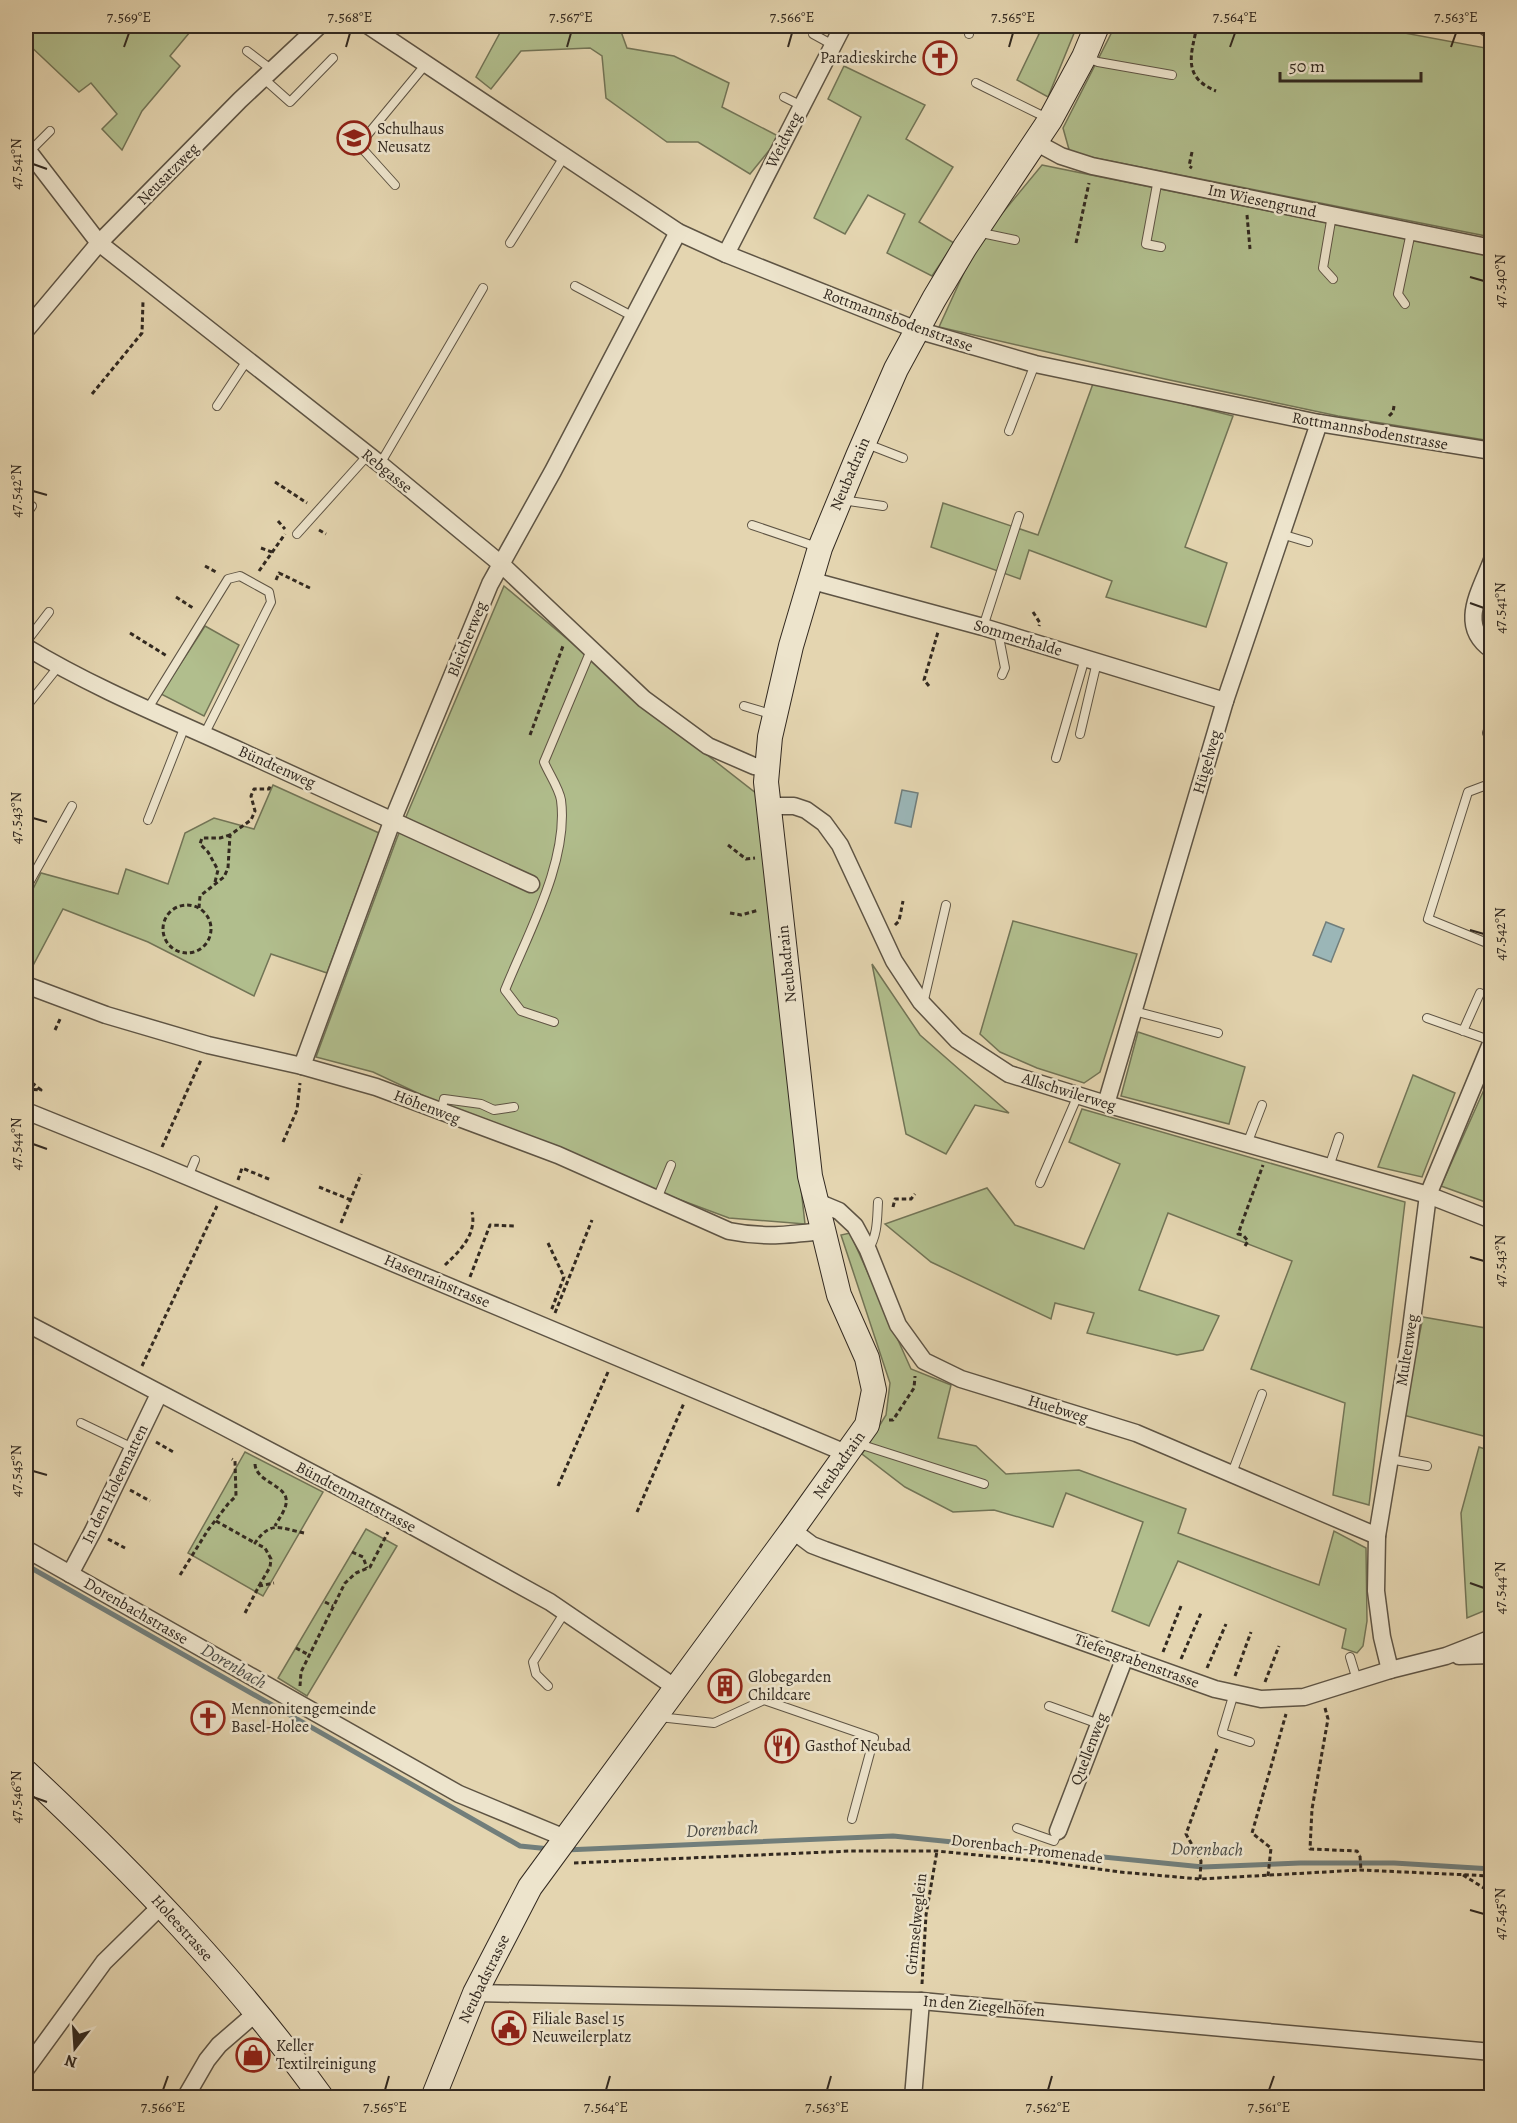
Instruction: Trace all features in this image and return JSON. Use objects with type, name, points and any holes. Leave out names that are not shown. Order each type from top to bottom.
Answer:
[{"type":"street","name":"Neusatzweg","points":[[26,330],[99,243],[267,74],[319,26]]},
{"type":"street","name":"Rottmannsbodenstrasse","points":[[369,26],[678,232],[726,254],[917,330],[1035,364],[1319,423],[1491,451]]},
{"type":"street","name":"Weidweg","points":[[726,254],[843,26]]},
{"type":"street","name":"Neubadrain","points":[[556,1864],[565,1838],[867,1425],[874,1390],[867,1359],[839,1295],[810,1176],[766,782],[770,737],[809,580],[839,500],[896,369],[976,231],[1050,120],[1084,57],[1097,26]]},
{"type":"street","points":[[1485,26],[1491,31]]},
{"type":"street","name":"Im Wiesengrund","points":[[1037,142],[1061,156],[1092,166],[1491,248]]},
{"type":"street","name":"Rebgasse","points":[[27,150],[99,243],[374,459],[501,564],[644,699],[708,746],[754,766],[768,768]]},
{"type":"street","name":"Bleicherweg","points":[[302,1066],[393,819],[490,584],[553,471],[632,316],[678,232]]},
{"type":"street","name":"Hügelweg","points":[[1106,1104],[1225,701],[1319,423]]},
{"type":"street","points":[[1491,560],[1472,616],[1475,633],[1480,642],[1491,650]]},
{"type":"street","name":"Sommerhalde","points":[[809,580],[942,615],[1225,701]]},
{"type":"street","name":"Bündtenweg","points":[[26,647],[58,667],[147,710],[393,819],[531,884]]},
{"type":"street","name":"Allschwilerweg","points":[[770,807],[794,806],[806,810],[824,823],[840,845],[894,962],[922,1004],[957,1040],[1009,1074],[1106,1104],[1428,1195],[1491,1220]]},
{"type":"street","name":"Höhenweg","points":[[26,985],[106,1015],[208,1045],[302,1066],[376,1087],[554,1153],[729,1231],[754,1236],[822,1231]]},
{"type":"street","name":"Multenweg","points":[[1390,1670],[1382,1637],[1376,1591],[1377,1536],[1421,1291],[1428,1195],[1491,1041]]},
{"type":"street","name":"Hasenrainstrasse","points":[[26,1111],[691,1388],[851,1448]]},
{"type":"street","name":"Huebweg","points":[[815,1201],[839,1211],[855,1226],[868,1250],[898,1325],[924,1361],[961,1379],[1136,1433],[1377,1536]]},
{"type":"street","name":"Bündtenmattstrasse","points":[[26,1323],[396,1517],[550,1602],[676,1688]]},
{"type":"street","name":"In den Holeematten","points":[[70,1574],[159,1394]]},
{"type":"street","name":"Tiefengrabenstrasse","points":[[792,1530],[812,1545],[825,1550],[1201,1684],[1259,1698],[1304,1697],[1390,1670],[1446,1656],[1491,1638]]},
{"type":"street","name":"Dorenbachstrasse","points":[[26,1549],[459,1794],[565,1838]]},
{"type":"street","points":[[1446,1656],[1491,1654]]},
{"type":"street","name":"Quellenweg","points":[[1056,1836],[1125,1657]]},
{"type":"street","name":"Holeestrasse","points":[[26,1772],[85,1827],[208,1955],[288,2051],[322,2097]]},
{"type":"street","name":"Neubadstrasse","points":[[433,2097],[475,1993],[530,1887],[556,1864]]},
{"type":"street","points":[[26,2069],[104,1962],[162,1905]]},
{"type":"street","name":"In den Ziegelhöfen","points":[[475,1993],[921,2001],[1491,2052]]},
{"type":"street","points":[[913,2097],[921,2001]]},
{"type":"street","points":[[185,2097],[207,2060],[219,2045],[256,2013]]},
{"type":"lane","points":[[813,34],[833,45]]},
{"type":"lane","points":[[247,51],[290,102],[333,58]]},
{"type":"lane","points":[[1084,57],[1098,62],[1172,75]]},
{"type":"lane","points":[[395,185],[359,145],[426,64]]},
{"type":"lane","points":[[976,83],[1050,120]]},
{"type":"lane","points":[[784,97],[802,106]]},
{"type":"lane","points":[[27,150],[50,131]]},
{"type":"lane","points":[[510,243],[564,157]]},
{"type":"lane","points":[[1158,179],[1146,244],[1161,247]]},
{"type":"lane","points":[[1332,215],[1323,268],[1333,279]]},
{"type":"lane","points":[[976,231],[1015,240]]},
{"type":"lane","points":[[1405,304],[1398,294],[1411,232]]},
{"type":"lane","points":[[576,286],[632,316]]},
{"type":"lane","points":[[297,534],[319,510],[374,459],[483,288]]},
{"type":"lane","points":[[217,406],[248,359]]},
{"type":"lane","points":[[1009,430],[1035,364]]},
{"type":"lane","points":[[864,443],[903,459]]},
{"type":"lane","points":[[839,500],[883,506]]},
{"type":"lane","points":[[26,515],[32,506]]},
{"type":"lane","points":[[1002,675],[1005,668],[990,629],[1019,516]]},
{"type":"lane","points":[[752,525],[820,548]]},
{"type":"lane","points":[[1281,534],[1308,542]]},
{"type":"lane","points":[[147,710],[228,579],[240,576],[269,592],[271,602],[204,735]]},
{"type":"lane","points":[[26,642],[49,612]]},
{"type":"lane","points":[[554,1022],[520,1011],[505,990],[557,858],[561,798],[544,762],[591,650]]},
{"type":"lane","points":[[1080,734],[1091,660]]},
{"type":"lane","points":[[1056,758],[1091,660]]},
{"type":"lane","points":[[26,707],[58,667]]},
{"type":"lane","points":[[744,706],[775,715]]},
{"type":"lane","points":[[1487,733],[1491,719]]},
{"type":"lane","points":[[148,820],[185,726]]},
{"type":"lane","points":[[1491,783],[1468,792],[1428,919],[1491,945]]},
{"type":"lane","points":[[26,888],[72,806]]},
{"type":"lane","points":[[922,1004],[946,905]]},
{"type":"lane","points":[[1463,1031],[1480,993]]},
{"type":"lane","points":[[1134,1011],[1218,1033]]},
{"type":"lane","points":[[1426,1018],[1491,1041]]},
{"type":"lane","points":[[1040,1183],[1078,1095]]},
{"type":"lane","points":[[440,1112],[444,1099],[481,1104],[494,1110],[514,1107]]},
{"type":"lane","points":[[1247,1144],[1262,1105]]},
{"type":"lane","points":[[1329,1167],[1339,1137]]},
{"type":"lane","points":[[188,1177],[195,1160]]},
{"type":"lane","points":[[657,1199],[671,1165]]},
{"type":"lane","points":[[868,1250],[873,1243],[877,1228],[878,1202]]},
{"type":"lane","points":[[1232,1473],[1262,1394]]},
{"type":"lane","points":[[81,1423],[136,1441]]},
{"type":"lane","points":[[851,1448],[984,1485]]},
{"type":"lane","points":[[1390,1459],[1427,1466]]},
{"type":"lane","points":[[548,1686],[536,1674],[532,1662],[565,1612]]},
{"type":"lane","points":[[1350,1657],[1357,1680]]},
{"type":"lane","points":[[1231,1693],[1222,1733],[1250,1742]]},
{"type":"lane","points":[[655,1717],[714,1723],[764,1701],[873,1738],[852,1819]]},
{"type":"lane","points":[[1049,1706],[1099,1724]]},
{"type":"lane","points":[[1017,1828],[1056,1836]]},
{"type":"path","points":[[1197,26],[1192,50],[1194,76],[1205,86],[1216,91]]},
{"type":"path","points":[[1076,243],[1092,166]]},
{"type":"path","points":[[1245,197],[1250,249]]},
{"type":"path","points":[[92,394],[142,333],[143,299],[133,290],[140,274]]},
{"type":"path","points":[[275,482],[319,510]]},
{"type":"path","points":[[251,582],[287,531],[278,521]]},
{"type":"path","points":[[261,548],[272,552]]},
{"type":"path","points":[[269,592],[279,573],[312,589]]},
{"type":"path","points":[[176,597],[205,616]]},
{"type":"path","points":[[929,686],[924,680],[942,615]]},
{"type":"path","points":[[530,735],[569,630]]},
{"type":"path","points":[[130,633],[176,662]]},
{"type":"path","points":[[215,884],[218,870],[208,852],[200,844],[202,838],[220,838],[230,835],[251,820],[255,811],[251,796],[255,789],[269,789],[279,768]]},
{"type":"path","points":[[199,908],[200,896],[224,877],[228,868],[230,835]]},
{"type":"path","points":[[728,845],[746,859],[774,856]]},
{"type":"path","points":[[730,913],[741,915],[781,903]]},
{"type":"path","points":[[184,905],[199,908],[205,913],[211,927],[207,942],[188,953],[172,948],[163,935],[164,919],[169,912],[184,905]]},
{"type":"path","points":[[155,1163],[208,1045]]},
{"type":"path","points":[[283,1142],[297,1110],[302,1066]]},
{"type":"path","points":[[26,1078],[41,1090],[26,1089]]},
{"type":"path","points":[[1245,1246],[1248,1241],[1243,1235],[1238,1234],[1269,1150]]},
{"type":"path","points":[[135,1381],[242,1168],[271,1180]]},
{"type":"path","points":[[334,1238],[362,1174]]},
{"type":"path","points":[[320,1187],[351,1200]]},
{"type":"path","points":[[878,1202],[886,1208],[888,1214],[892,1212],[895,1200],[911,1199],[915,1194]]},
{"type":"path","points":[[430,1279],[462,1250],[475,1224],[472,1212]]},
{"type":"path","points":[[546,1327],[592,1220]]},
{"type":"path","points":[[465,1293],[490,1225],[514,1226]]},
{"type":"path","points":[[546,1327],[564,1277],[548,1244]]},
{"type":"path","points":[[558,1486],[615,1356]]},
{"type":"path","points":[[893,1420],[914,1388],[916,1372]]},
{"type":"path","points":[[637,1512],[691,1388]]},
{"type":"path","points":[[136,1441],[175,1454]]},
{"type":"path","points":[[261,1447],[256,1456],[255,1469],[285,1496],[286,1504],[275,1526]]},
{"type":"path","points":[[180,1575],[228,1504],[236,1496],[235,1461],[232,1459]]},
{"type":"path","points":[[307,1708],[300,1690],[301,1672],[345,1583],[356,1573],[370,1567],[396,1517]]},
{"type":"path","points":[[216,1521],[265,1548],[271,1559],[270,1567],[245,1613]]},
{"type":"path","points":[[255,1543],[263,1531],[275,1526],[304,1533]]},
{"type":"path","points":[[352,1552],[363,1557],[368,1568]]},
{"type":"path","points":[[259,1586],[274,1583]]},
{"type":"path","points":[[325,1602],[333,1606]]},
{"type":"path","points":[[1156,1668],[1181,1606]]},
{"type":"path","points":[[1175,1675],[1201,1612]]},
{"type":"path","points":[[1201,1684],[1226,1624]]},
{"type":"path","points":[[1231,1693],[1251,1632]]},
{"type":"path","points":[[1259,1698],[1279,1646]]},
{"type":"path","points":[[296,1648],[309,1655]]},
{"type":"path","points":[[1269,1875],[1271,1848],[1252,1833],[1290,1697]]},
{"type":"path","points":[[1328,1719],[1312,1809],[1310,1849],[1357,1851],[1360,1856],[1361,1870]]},
{"type":"path","points":[[1201,1877],[1201,1861],[1186,1834],[1222,1733]]},
{"type":"path","name":"Dorenbach-Promenade","points":[[556,1864],[851,1851],[937,1851],[1048,1860],[1120,1872],[1201,1877],[1361,1870],[1491,1876]]},
{"type":"path","name":"Grimselweglein","points":[[921,2001],[926,1915],[937,1851]]},
{"type":"path","points":[[1462,1874],[1491,1893]]},
{"type":"green space","points":[[26,26],[195,26],[170,56],[180,66],[142,111],[122,150],[102,129],[117,114],[91,83],[79,92],[26,42]]},
{"type":"green space","points":[[498,26],[619,26],[627,48],[674,56],[729,83],[722,107],[780,137],[750,174],[698,142],[667,142],[606,98],[602,56],[590,48],[521,51],[491,89],[476,77],[502,29]]},
{"type":"green space","points":[[1025,26],[1077,26],[1048,97],[1017,80],[1039,34]]},
{"type":"green space","points":[[1115,26],[1367,26],[1491,49],[1491,237],[1070,153],[1063,128]]},
{"type":"green space","points":[[844,66],[925,105],[906,139],[953,167],[919,222],[954,243],[932,276],[887,253],[905,214],[868,195],[845,234],[814,218],[861,117],[828,99]]},
{"type":"green space","points":[[1042,165],[1491,256],[1491,441],[1338,416],[939,327],[977,244]]},
{"type":"green space","points":[[1094,381],[1233,416],[1185,547],[1227,563],[1206,627],[1106,597],[1112,581],[1029,550],[1020,579],[931,547],[943,503],[1038,535]]},
{"type":"green space","points":[[504,586],[683,736],[757,794],[805,1224],[729,1218],[511,1137],[373,1072],[316,1057],[397,838]]},
{"type":"green space","points":[[205,626],[239,645],[204,716],[161,694]]},
{"type":"green space","points":[[273,785],[379,833],[327,973],[271,954],[254,996],[148,942],[63,909],[29,973],[26,972],[26,903],[41,873],[118,894],[126,869],[168,884],[185,833],[214,818],[254,829]]},
{"type":"green space","points":[[1013,921],[1137,954],[1100,1072],[1084,1083],[1037,1068],[1000,1052],[980,1034]]},
{"type":"green space","points":[[872,964],[920,1035],[1009,1113],[975,1105],[946,1154],[906,1134]]},
{"type":"green space","points":[[1138,1032],[1245,1067],[1229,1124],[1121,1096]]},
{"type":"green space","points":[[1491,1074],[1492,1204],[1441,1186]]},
{"type":"green space","points":[[1413,1075],[1455,1093],[1422,1177],[1378,1167]]},
{"type":"green space","points":[[1082,1109],[1405,1202],[1369,1505],[1333,1495],[1345,1403],[1251,1369],[1292,1261],[1168,1213],[1139,1290],[1219,1316],[1203,1350],[1177,1355],[1087,1333],[1094,1313],[1055,1303],[1051,1319],[931,1262],[885,1224],[987,1188],[1015,1225],[1084,1249],[1120,1164],[1069,1142]]},
{"type":"green space","points":[[850,1233],[911,1369],[951,1385],[938,1438],[976,1446],[1006,1474],[1079,1470],[1186,1509],[1178,1533],[1319,1585],[1334,1531],[1366,1548],[1367,1621],[1363,1646],[1357,1653],[1342,1648],[1346,1629],[1178,1561],[1149,1626],[1112,1611],[1143,1522],[1066,1493],[1053,1527],[994,1510],[953,1512],[905,1487],[862,1454],[886,1415],[890,1383],[841,1235]]},
{"type":"green space","points":[[1423,1317],[1491,1329],[1491,1438],[1403,1415]]},
{"type":"green space","points":[[1479,1447],[1491,1451],[1491,1608],[1467,1618],[1461,1513]]},
{"type":"green space","points":[[245,1452],[323,1492],[263,1596],[188,1553]]},
{"type":"green space","points":[[366,1529],[397,1546],[307,1696],[278,1678]]},
{"type":"water","points":[[902,790],[918,793],[911,827],[895,823]]},
{"type":"water","points":[[1326,922],[1344,929],[1331,962],[1313,955]]},
{"type":"waterway","name":"Dorenbach","points":[[26,1565],[520,1846],[550,1849]]},
{"type":"waterway","name":"Dorenbach","points":[[565,1850],[893,1836],[1203,1867],[1300,1863],[1394,1863],[1492,1869]]},
{"type":"place","name":"Paradieskirche","points":[[940,58]]},
{"type":"place","name":"Schulhaus Neusatz","points":[[354,138]]},
{"type":"place","name":"Globegarden Childcare","points":[[725,1686]]},
{"type":"place","name":"Mennonitengemeinde Basel-Holee","points":[[208,1718]]},
{"type":"place","name":"Gasthof Neubad","points":[[782,1746]]},
{"type":"place","name":"Filiale Basel 15 Neuweilerplatz","points":[[509,2028]]},
{"type":"place","name":"Keller Textilreinigung","points":[[253,2055]]}]
